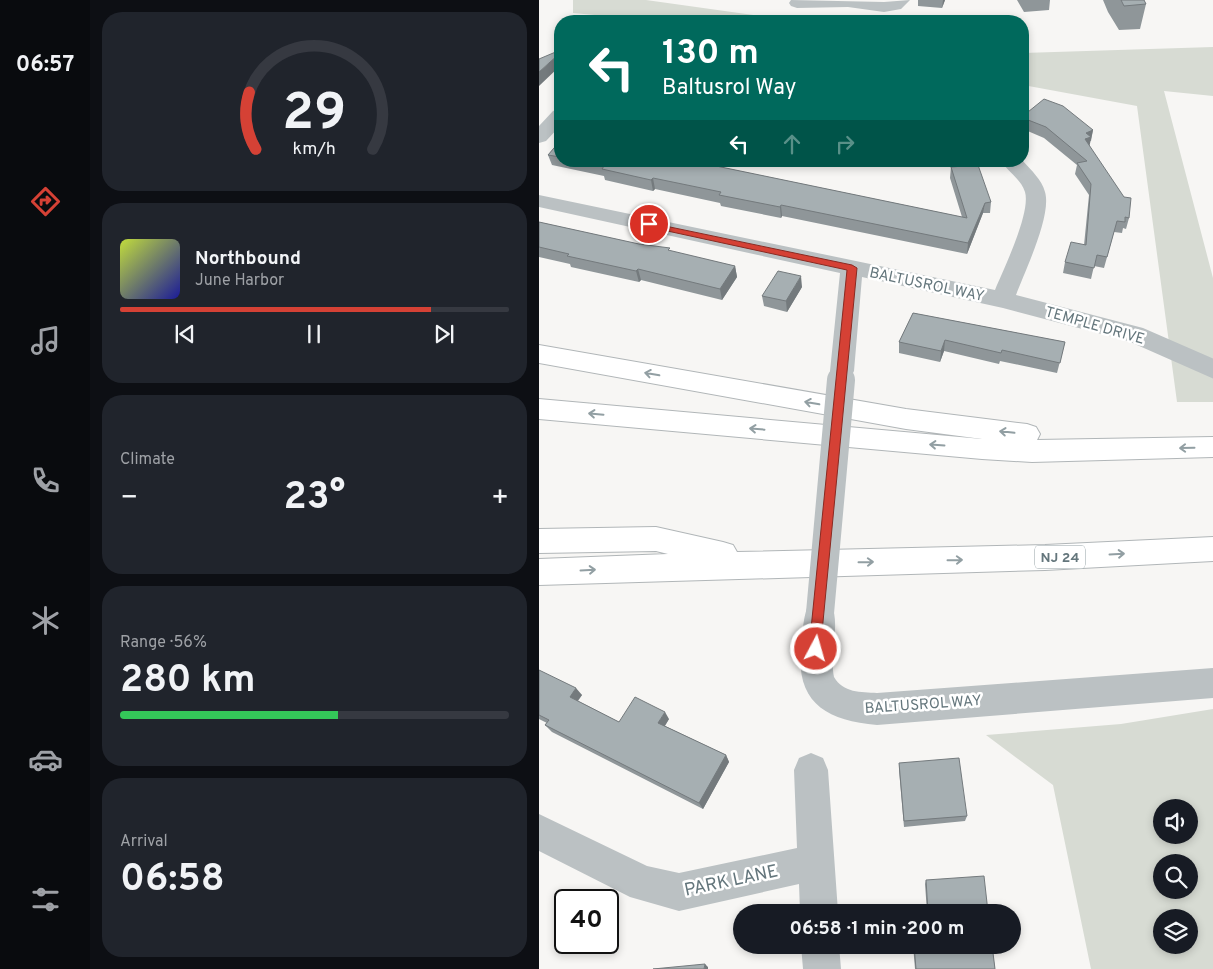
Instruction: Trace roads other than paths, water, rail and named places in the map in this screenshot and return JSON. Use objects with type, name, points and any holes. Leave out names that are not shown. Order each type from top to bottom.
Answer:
[{"type":"highway","points":[[539,354],[906,419],[1160,448]]},
{"type":"highway","points":[[539,409],[982,449],[1031,451],[1213,447]]},
{"type":"highway","points":[[539,541],[656,539],[765,563]]},
{"type":"highway","name":"NJ 24","points":[[765,563],[1016,559],[1213,549]]},
{"type":"highway","points":[[539,572],[765,563]]},
{"type":"street","points":[[797,4],[860,2],[884,7],[895,6],[901,0]]},
{"type":"street","points":[[539,137],[554,121]]},
{"type":"street","points":[[1003,300],[1037,209],[1035,191],[1026,176],[1017,167]]},
{"type":"street","name":"BALTUSROL WAY","points":[[539,200],[1003,300]]},
{"type":"street","name":"BALTUSROL WAY","points":[[852,268],[814,667],[819,684],[826,694],[839,704],[855,709],[1213,683]]},
{"type":"street","name":"TEMPLE DRIVE","points":[[1003,300],[1135,334],[1213,370]]},
{"type":"street","points":[[811,770],[819,904]]},
{"type":"street","name":"PARK LANE","points":[[539,832],[643,884],[679,892],[816,862]]},
{"type":"street","points":[[821,954],[822,969]]}]
